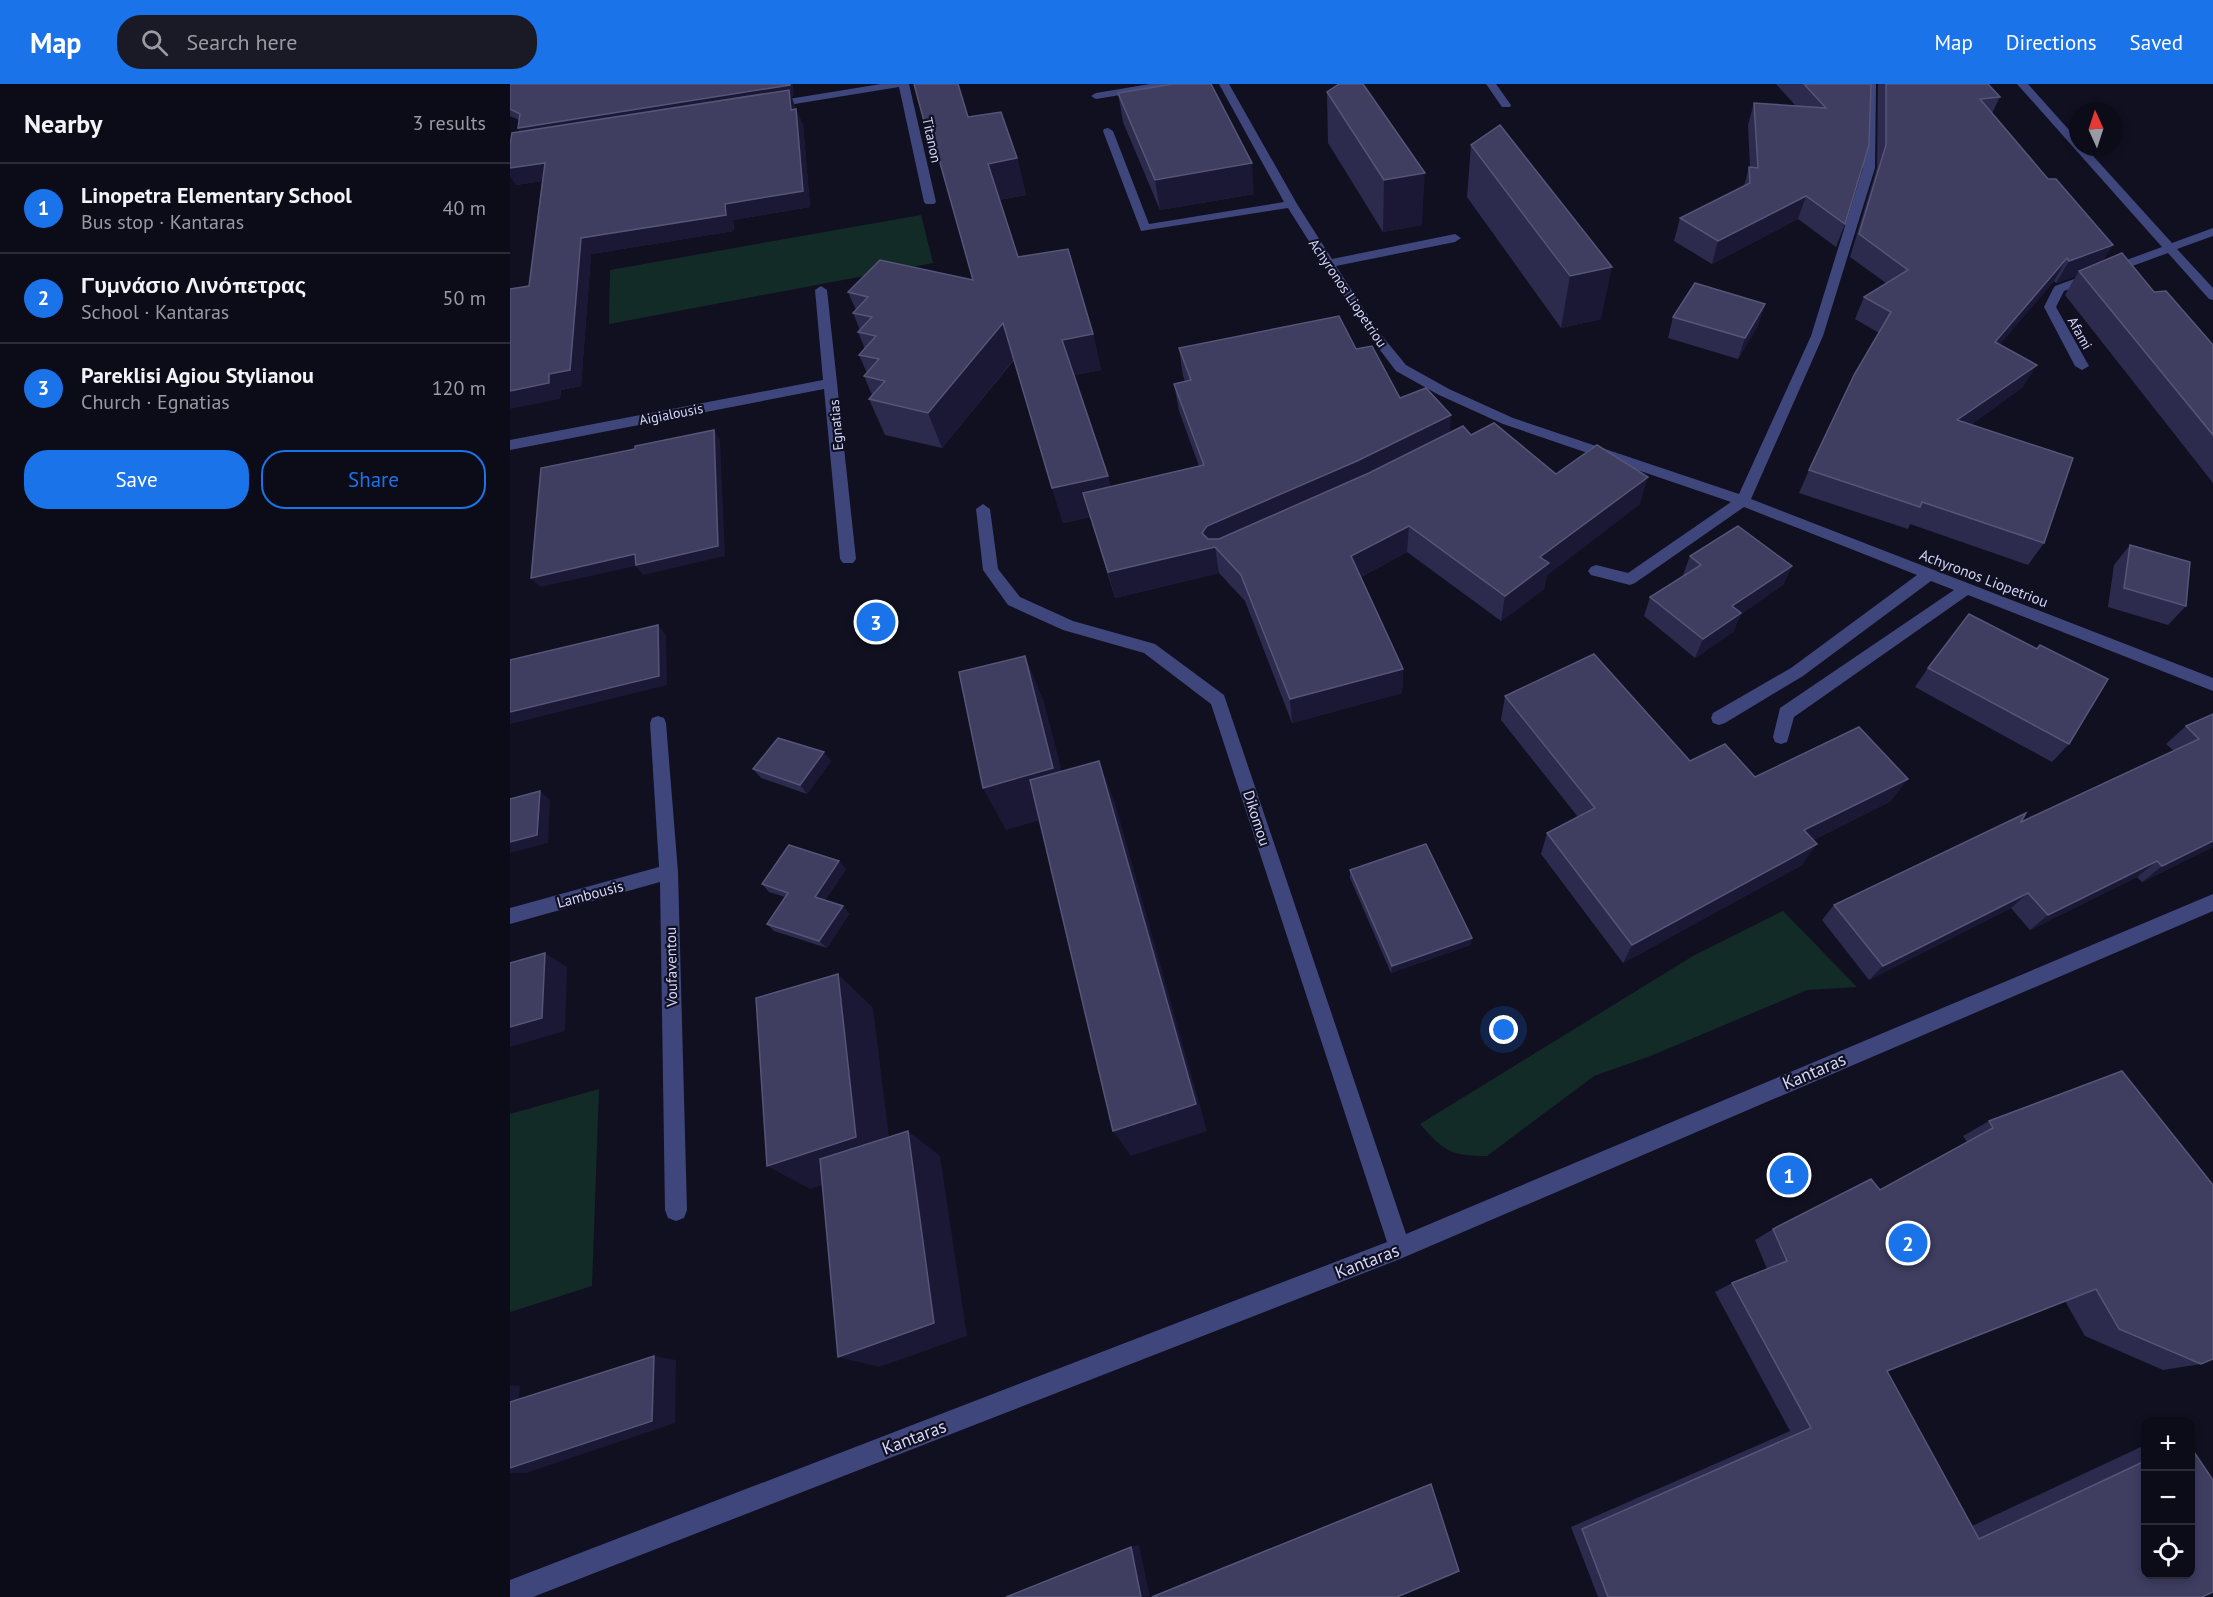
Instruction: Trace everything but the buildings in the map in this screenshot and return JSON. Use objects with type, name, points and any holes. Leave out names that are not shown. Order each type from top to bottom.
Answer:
[{"type":"street","points":[[758,106],[902,84]]},
{"type":"street","name":"Titanon","points":[[902,84],[930,202]]},
{"type":"street","points":[[1096,96],[1169,84]]},
{"type":"street","name":"Achyronos Liopetriou","points":[[1224,84],[1291,204],[1328,264],[1373,333],[1401,368],[1444,392],[1508,421],[1743,501],[2213,685]]},
{"type":"street","points":[[1491,84],[1506,105]]},
{"type":"street","points":[[1596,571],[1630,579],[1743,501],[1817,336],[1828,302],[1869,168],[1871,84]]},
{"type":"street","points":[[2022,84],[2213,296]]},
{"type":"street","points":[[1108,130],[1145,228],[1291,204]]},
{"type":"street","points":[[2169,249],[2213,232]]},
{"type":"street","points":[[1328,264],[1455,238]]},
{"type":"street","name":"Afami","points":[[2082,366],[2050,308],[2059,289],[2169,249]]},
{"type":"street","name":"Egnatias","points":[[821,290],[848,559]]},
{"type":"street","name":"Aigialousis","points":[[510,445],[832,383]]},
{"type":"street","points":[[1487,431],[1508,421]]},
{"type":"street","name":"Dikomou","points":[[983,509],[991,570],[1014,601],[1069,626],[1149,648],[1218,700],[1400,1248]]},
{"type":"street","points":[[1719,718],[1797,672],[1929,574]]},
{"type":"street","points":[[1780,737],[1786,713],[1966,589]]},
{"type":"street","name":"Voufaventou","points":[[658,723],[669,872],[676,1210]]},
{"type":"street","name":"Lambousis","points":[[510,916],[669,872]]},
{"type":"street","name":"Kantaras","points":[[510,1593],[1400,1248],[2213,902]]},
{"type":"green space","points":[[921,215],[933,263],[609,324],[610,270]]},
{"type":"green space","points":[[1783,911],[1857,987],[1807,990],[1653,1055],[1594,1076],[1487,1156],[1464,1155],[1449,1150],[1435,1140],[1420,1124],[1693,956]]},
{"type":"green space","points":[[599,1089],[592,1286],[510,1312],[510,1114]]},
{"type":"place","name":"Pareklisi Agiou Stylianou","points":[[876,622]]},
{"type":"place","name":"Linopetra Elementary School","points":[[1789,1175]]},
{"type":"place","name":"Γυμνάσιο Λινόπετρας","points":[[1908,1243]]}]
